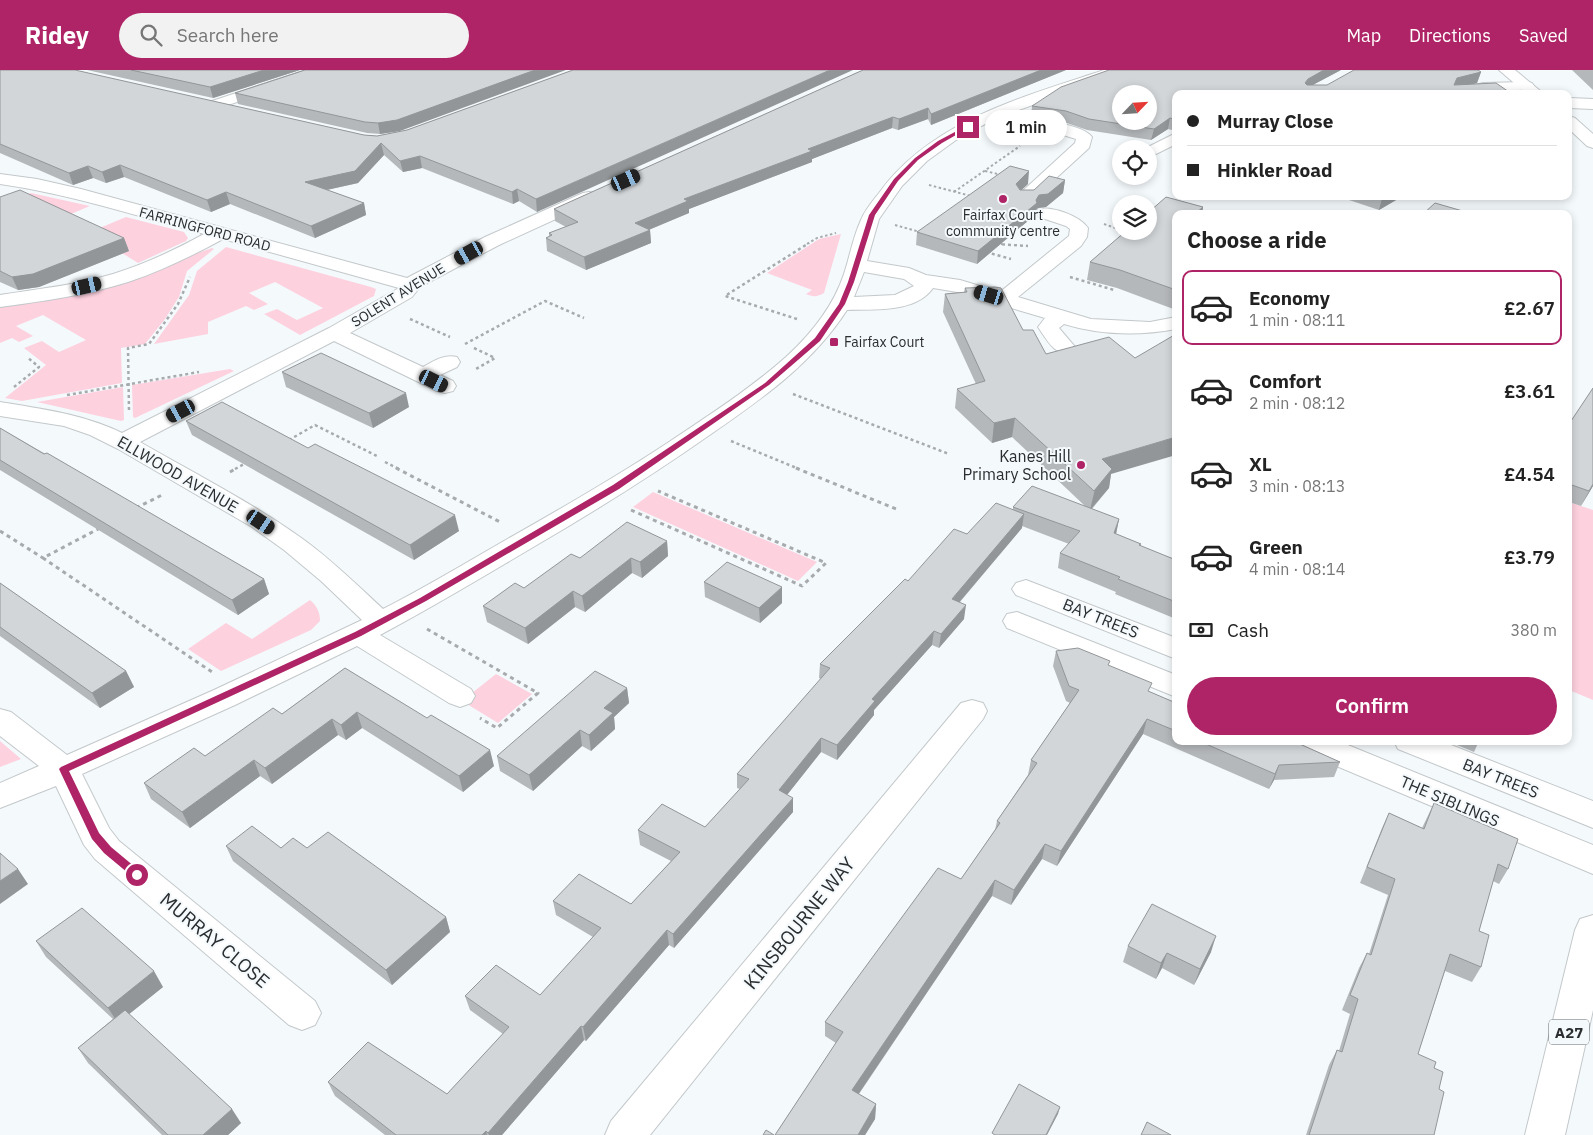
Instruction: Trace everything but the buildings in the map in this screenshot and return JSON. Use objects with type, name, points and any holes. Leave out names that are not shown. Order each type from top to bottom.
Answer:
[{"type":"street","points":[[214,105],[320,70]]},
{"type":"street","points":[[0,796],[239,690],[369,628],[531,537],[630,478],[767,384],[818,339],[842,304],[872,215],[896,180],[916,159],[940,142],[982,119],[1018,104],[1118,70]]},
{"type":"street","points":[[1506,70],[1532,90]]},
{"type":"street","points":[[1471,90],[1477,88],[1532,90]]},
{"type":"street","points":[[198,102],[244,112]]},
{"type":"street","points":[[1572,103],[1593,104]]},
{"type":"street","points":[[982,119],[1056,129],[1077,133],[1084,137],[1083,145],[1025,197]]},
{"type":"street","points":[[1572,124],[1593,143]]},
{"type":"street","points":[[1157,149],[1172,140]]},
{"type":"street","name":"FARRINGFORD ROAD","points":[[0,180],[37,184],[409,285]]},
{"type":"street","points":[[0,196],[37,184]]},
{"type":"street","name":"SOLENT AVENUE","points":[[122,442],[334,333],[405,293],[410,288],[409,285],[492,241],[607,189]]},
{"type":"street","points":[[1004,299],[1078,237],[1079,228],[1072,222],[1045,213]]},
{"type":"street","points":[[0,300],[62,291],[119,278],[162,262],[221,233]]},
{"type":"street","points":[[856,266],[910,274],[921,280],[960,286],[1089,325],[1150,328],[1172,323]]},
{"type":"street","points":[[842,304],[906,299],[918,294],[924,287],[921,280]]},
{"type":"street","points":[[1059,317],[1048,327],[1065,348]]},
{"type":"street","points":[[334,333],[445,386]]},
{"type":"street","points":[[423,376],[449,362]]},
{"type":"street","name":"ELLWOOD AVENUE","points":[[4,400],[98,430],[261,522],[293,544],[330,575],[369,628],[460,696]]},
{"type":"street","name":"BAY TREES","points":[[1026,589],[1172,646]]},
{"type":"street","points":[[1017,621],[1172,685]]},
{"type":"street","name":"KINSBOURNE WAY","points":[[625,1135],[972,711]]},
{"type":"street","points":[[0,720],[64,769]]},
{"type":"street","name":"THE SIBLINGS","points":[[1317,745],[1593,860]]},
{"type":"street","name":"BAY TREES","points":[[1419,745],[1593,815]]},
{"type":"street","name":"MURRAY CLOSE","points":[[64,769],[96,836],[108,850],[302,1013]]},
{"type":"street","name":"A27","points":[[1545,1135],[1593,930]]},
{"type":"path","points":[[954,192],[1026,142]]},
{"type":"path","points":[[896,180],[917,181],[978,198]]},
{"type":"path","points":[[892,224],[928,234]]},
{"type":"path","points":[[826,328],[725,296],[817,238],[842,231],[866,233]]},
{"type":"path","points":[[122,442],[129,419],[128,348],[149,344],[168,320],[184,295],[192,271],[219,247],[221,233]]},
{"type":"path","points":[[992,243],[1030,246]]},
{"type":"path","points":[[983,251],[1020,262]]},
{"type":"path","points":[[1041,268],[1114,290]]},
{"type":"path","points":[[464,344],[545,301],[584,318]]},
{"type":"path","points":[[4,400],[39,367],[27,357]]},
{"type":"path","points":[[64,395],[207,371]]},
{"type":"path","points":[[767,384],[949,454]]},
{"type":"path","points":[[288,440],[315,425],[377,456]]},
{"type":"path","points":[[703,429],[896,509]]},
{"type":"path","points":[[129,512],[254,459]]},
{"type":"path","points":[[385,462],[531,537]]},
{"type":"path","points":[[602,496],[802,586],[826,563],[630,478]]},
{"type":"path","points":[[43,558],[103,526]]},
{"type":"path","points":[[0,531],[239,690]]},
{"type":"shaded area","points":[[31,193],[90,206],[59,219],[16,199]]},
{"type":"shaded area","points":[[126,217],[184,232],[188,238],[186,241],[138,263],[122,253],[130,250],[90,232]]},
{"type":"shaded area","points":[[841,234],[824,293],[817,296],[808,295],[806,294],[812,290],[767,273],[819,239]]},
{"type":"shaded area","points":[[226,247],[371,287],[376,289],[374,296],[300,335],[264,314],[277,309],[297,320],[323,308],[275,282],[249,293],[268,304],[254,310],[246,306],[208,322],[208,334],[154,344],[189,295],[197,271]]},
{"type":"shaded area","points":[[212,248],[214,249],[187,271],[179,297],[165,319],[145,344],[121,348],[122,383],[22,401],[5,398],[46,365],[24,348],[42,341],[59,352],[86,340],[43,315],[16,326],[33,336],[19,342],[12,338],[0,343],[0,305],[189,256]]},
{"type":"shaded area","points":[[230,369],[234,371],[135,418],[133,417],[132,385]]},
{"type":"shaded area","points":[[123,387],[124,420],[121,421],[37,402]]},
{"type":"shaded area","points":[[653,492],[817,562],[798,581],[633,507]]},
{"type":"shaded area","points":[[1572,503],[1593,510],[1593,700],[1572,691]]},
{"type":"shaded area","points":[[310,600],[318,609],[320,621],[311,630],[221,671],[188,649],[226,623],[252,639]]},
{"type":"shaded area","points":[[496,674],[532,694],[498,723],[462,701]]},
{"type":"shaded area","points":[[0,741],[21,759],[0,767]]},
{"type":"place","name":"Fairfax Court community centre","points":[[1003,199]]},
{"type":"place","name":"Fairfax Court","points":[[834,342]]},
{"type":"place","name":"Kanes Hill Primary School","points":[[1081,465]]},
{"type":"route","points":[[137,875],[108,850],[96,836],[64,769],[358,634],[423,600],[616,487],[660,459],[767,384],[818,339],[842,304],[851,282],[872,215],[896,180],[916,159],[940,142],[968,127]]}]
